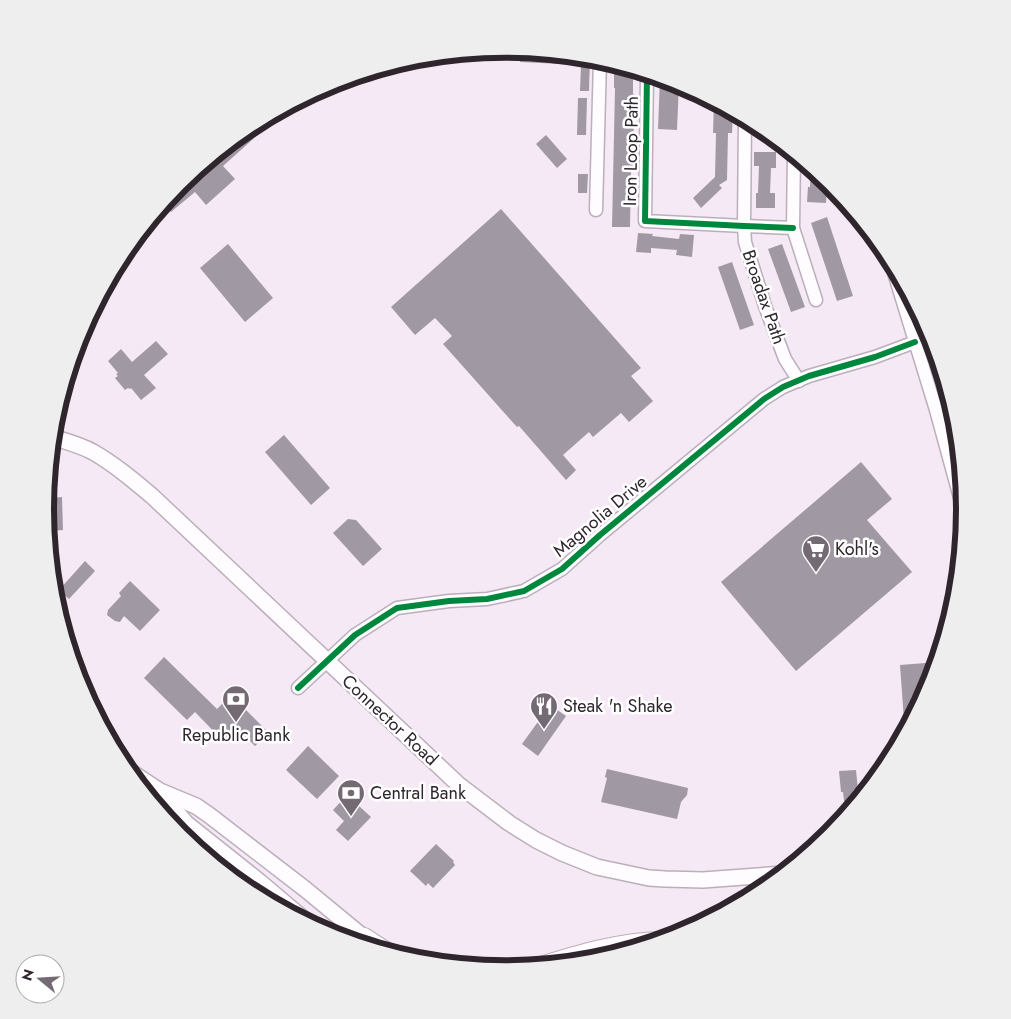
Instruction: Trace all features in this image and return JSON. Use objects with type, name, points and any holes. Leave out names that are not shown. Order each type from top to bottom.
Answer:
[{"type":"highway","points":[[576,955],[594,950],[626,945]]},
{"type":"main road","name":"Connector Road","points":[[59,440],[91,451],[130,477],[459,785],[509,824],[560,852],[597,866],[648,878],[703,880],[771,875]]},
{"type":"main road","points":[[145,781],[160,792],[196,806],[209,815],[305,889],[364,938]]},
{"type":"main road","points":[[160,792],[186,823],[287,905]]},
{"type":"street","points":[[596,210],[600,67]]},
{"type":"street","name":"Iron Loop Path","points":[[647,81],[644,220],[744,226]]},
{"type":"street","name":"Broadax Path","points":[[745,127],[745,242],[771,324],[785,358],[799,381]]},
{"type":"street","points":[[794,162],[793,228],[816,300]]},
{"type":"street","points":[[744,226],[793,228]]},
{"type":"street","points":[[898,286],[956,484]]},
{"type":"street","name":"Magnolia Drive","points":[[298,688],[355,635],[397,608],[449,601],[487,599],[524,591],[562,569],[600,535],[764,399],[783,387],[809,376],[875,357],[915,342]]},
{"type":"building","points":[[520,58],[535,59],[590,65],[589,91],[580,91],[581,65],[520,62]]},
{"type":"building","points":[[614,71],[633,76],[633,172],[631,172],[630,227],[612,227]]},
{"type":"building","points":[[660,85],[679,92],[677,130],[658,129]]},
{"type":"building","points":[[578,98],[587,98],[586,135],[577,135]]},
{"type":"building","points":[[714,109],[733,119],[732,133],[728,133],[727,180],[719,185],[722,188],[701,208],[693,198],[715,177],[716,133],[713,133]]},
{"type":"building","points":[[260,131],[261,132],[223,166],[235,179],[206,205],[195,192],[171,212],[169,209],[186,190],[230,151]]},
{"type":"building","points":[[546,135],[567,159],[557,168],[536,144]]},
{"type":"building","points":[[754,152],[776,152],[776,168],[771,168],[770,193],[775,193],[775,208],[756,208],[759,166],[754,166]]},
{"type":"building","points":[[578,174],[588,174],[587,193],[578,193]]},
{"type":"building","points":[[811,177],[827,192],[826,203],[807,202],[808,187],[810,187]]},
{"type":"building","points":[[501,209],[641,368],[631,376],[653,401],[629,422],[621,413],[593,437],[589,432],[563,455],[576,470],[566,480],[443,344],[452,336],[435,318],[415,335],[391,307]]},
{"type":"building","points":[[827,217],[853,296],[837,301],[811,223]]},
{"type":"building","points":[[638,233],[679,239],[680,234],[694,235],[692,257],[676,255],[677,250],[651,248],[651,253],[636,252]]},
{"type":"building","points":[[228,244],[273,298],[245,322],[200,268]]},
{"type":"building","points":[[782,244],[805,307],[791,312],[768,249]]},
{"type":"building","points":[[732,262],[754,325],[740,330],[718,267]]},
{"type":"building","points":[[156,341],[168,354],[144,375],[156,388],[141,400],[131,388],[125,390],[115,378],[118,376],[116,374],[118,373],[108,361],[121,349],[132,362]]},
{"type":"building","points":[[284,435],[330,488],[311,505],[265,452]]},
{"type":"building","points":[[861,462],[892,499],[867,520],[912,572],[796,671],[721,582]]},
{"type":"building","points":[[62,497],[63,530],[55,531],[54,498]]},
{"type":"building","points":[[348,519],[356,520],[382,549],[363,566],[333,533]]},
{"type":"building","points":[[85,561],[95,571],[69,599],[61,592],[61,588]]},
{"type":"building","points":[[130,581],[160,610],[140,631],[124,616],[120,622],[107,615],[108,610],[121,596],[119,593]]},
{"type":"building","points":[[164,657],[217,709],[231,695],[269,733],[255,746],[243,734],[237,741],[231,735],[224,742],[195,712],[187,720],[144,678]]},
{"type":"building","points":[[930,663],[904,722],[900,665]]},
{"type":"building","name":"Steak 'n Shake","points":[[550,705],[566,716],[538,756],[522,744]]},
{"type":"building","points":[[308,746],[339,776],[317,799],[286,770]]},
{"type":"building","points":[[607,769],[688,788],[687,795],[681,802],[677,819],[601,802],[607,778],[605,777]]},
{"type":"building","points":[[856,770],[858,790],[853,790],[853,797],[845,807],[843,792],[841,792],[839,771]]},
{"type":"building","points":[[347,795],[371,817],[348,841],[336,830],[344,821],[333,810]]},
{"type":"building","points":[[436,844],[454,861],[455,865],[433,888],[428,883],[426,886],[410,871]]},
{"type":"cycle path","points":[[647,81],[645,221],[793,228]]},
{"type":"cycle path","points":[[298,688],[355,635],[397,608],[449,601],[487,599],[524,591],[562,569],[600,535],[764,399],[783,387],[809,376],[875,357],[915,342]]},
{"type":"place","name":"Kohl's","points":[[816,573]]},
{"type":"place","name":"Republic Bank","points":[[236,723]]},
{"type":"place","name":"Steak 'n Shake","points":[[544,730]]},
{"type":"place","name":"Central Bank","points":[[351,817]]}]
